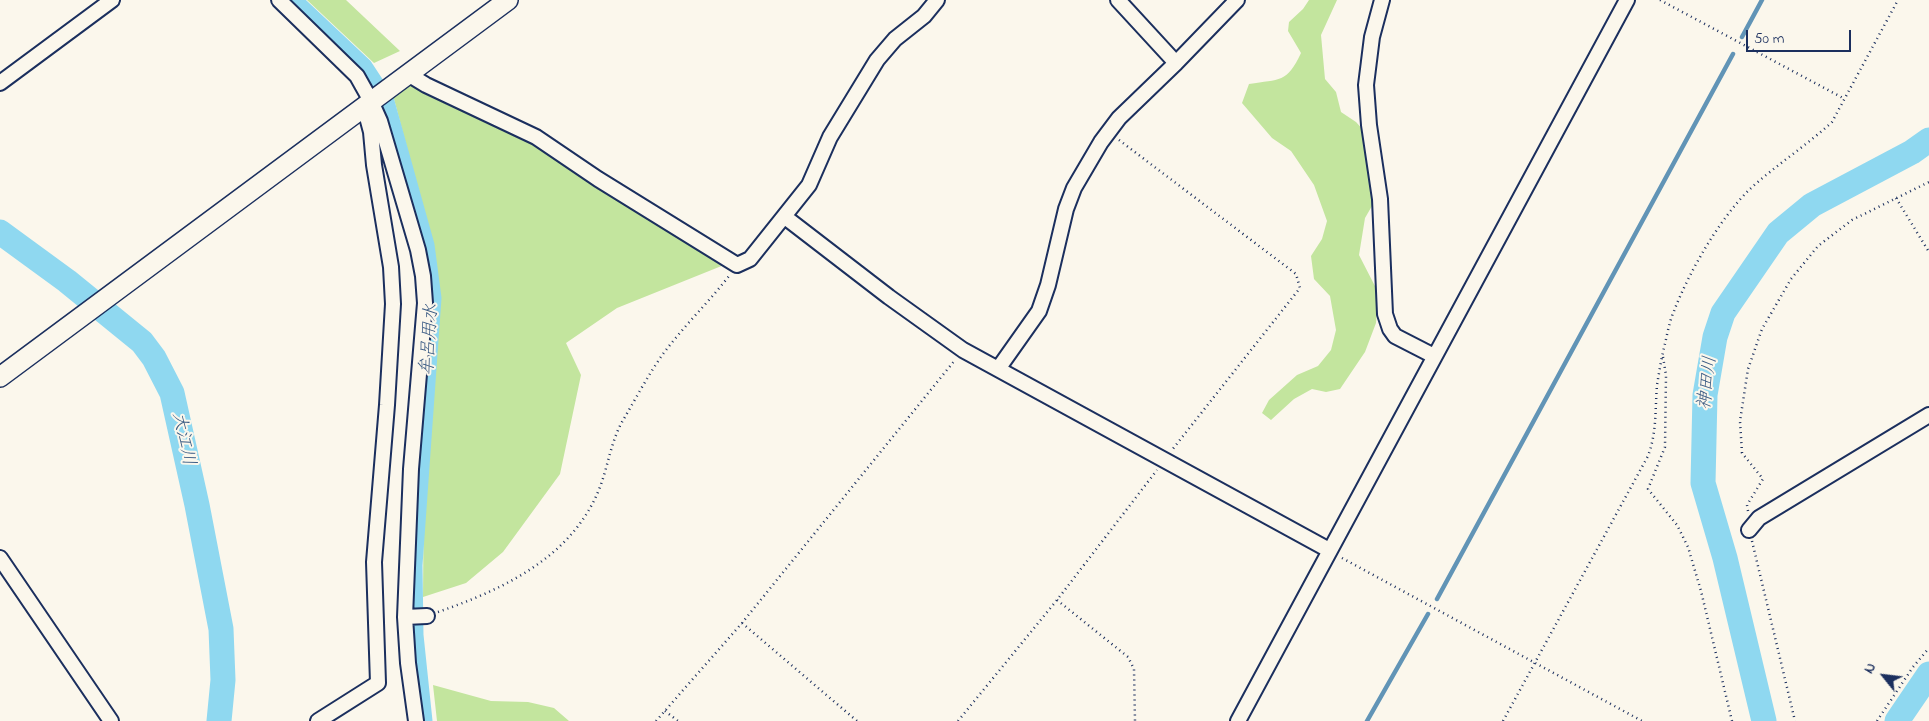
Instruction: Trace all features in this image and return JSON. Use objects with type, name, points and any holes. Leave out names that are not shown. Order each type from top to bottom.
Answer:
[{"type":"street","points":[[0,83],[112,0]]},
{"type":"street","points":[[279,0],[357,76],[380,120],[413,231],[423,276],[425,303],[411,469],[407,617],[408,663],[416,721]]},
{"type":"street","points":[[0,376],[508,0]]},
{"type":"street","points":[[408,74],[426,85],[536,137],[738,265],[750,259],[810,185],[830,137],[877,60],[895,39],[924,16],[937,0]]},
{"type":"street","points":[[1118,0],[1176,63]]},
{"type":"street","points":[[998,369],[1039,311],[1048,285],[1074,188],[1108,132],[1119,118],[1237,0]]},
{"type":"street","points":[[1382,0],[1372,36],[1366,85],[1369,125],[1380,199],[1385,314],[1390,329],[1395,336],[1434,356]]},
{"type":"street","points":[[1238,721],[1627,0]]},
{"type":"street","points":[[318,721],[378,683],[374,562],[393,304],[391,266],[374,165],[370,101]]},
{"type":"street","points":[[785,217],[888,297],[963,350],[1329,550]]},
{"type":"street","points":[[1749,530],[1758,518],[1929,415]]},
{"type":"street","points":[[0,558],[111,721]]},
{"type":"street","points":[[407,617],[427,616]]},
{"type":"path","points":[[1660,0],[1843,98]]},
{"type":"path","points":[[1503,721],[1648,456],[1654,441],[1657,384],[1663,353],[1674,312],[1692,273],[1714,236],[1749,191],[1779,164],[1816,137],[1832,122],[1843,98],[1898,0]]},
{"type":"path","points":[[958,721],[1057,600],[1300,288],[1296,274],[1108,132]]},
{"type":"path","points":[[1795,721],[1749,530],[1747,505],[1763,479],[1742,453],[1740,422],[1748,369],[1762,329],[1791,279],[1818,246],[1852,220],[1929,182]]},
{"type":"path","points":[[1896,198],[1929,252]]},
{"type":"path","points":[[427,616],[474,600],[519,578],[549,557],[570,534],[586,513],[600,488],[621,425],[650,374],[663,354],[738,265]]},
{"type":"path","points":[[656,721],[742,622],[963,350]]},
{"type":"path","points":[[1663,353],[1666,375],[1665,447],[1648,489],[1677,525],[1688,547],[1702,592],[1732,721]]},
{"type":"path","points":[[1329,550],[1642,721]]},
{"type":"path","points":[[1057,600],[1128,658],[1134,669],[1135,721]]},
{"type":"path","points":[[742,622],[857,721]]},
{"type":"path","points":[[1877,721],[1913,667],[1929,648]]},
{"type":"path","points":[[665,711],[678,721]]},
{"type":"green space","points":[[307,0],[346,0],[400,51],[374,63]]},
{"type":"green space","points":[[1309,0],[1337,0],[1321,35],[1325,79],[1336,92],[1341,112],[1356,122],[1367,134],[1376,199],[1365,218],[1359,255],[1378,292],[1376,323],[1365,352],[1340,389],[1326,392],[1312,389],[1294,399],[1271,420],[1262,413],[1269,400],[1297,375],[1318,366],[1331,350],[1336,330],[1330,296],[1314,279],[1311,256],[1322,239],[1327,221],[1314,185],[1291,151],[1272,138],[1242,103],[1249,84],[1281,78],[1287,75],[1296,63],[1301,53],[1288,31],[1289,22],[1303,9]]},
{"type":"green space","points":[[405,78],[533,144],[724,265],[617,308],[566,343],[581,375],[560,474],[503,552],[466,583],[423,597],[424,469],[431,383],[432,291],[425,216],[390,84]]},
{"type":"green space","points":[[433,685],[491,701],[528,702],[554,708],[569,721],[437,721]]},
{"type":"waterway","name":"牟呂用水","points":[[295,0],[365,66],[386,98],[427,245],[434,298],[415,565],[416,635],[425,721]]},
{"type":"waterway","points":[[1742,37],[1762,0]]},
{"type":"waterway","points":[[1437,599],[1733,54]]},
{"type":"waterway","name":"神田川","points":[[1764,721],[1725,558],[1703,483],[1705,395],[1715,337],[1723,313],[1778,233],[1812,205],[1912,152],[1929,140]]},
{"type":"waterway","name":"大江川","points":[[0,232],[67,281],[142,342],[154,358],[172,393],[197,505],[221,629],[223,680],[219,721]]},
{"type":"waterway","points":[[1367,721],[1428,614]]},
{"type":"waterway","points":[[1897,721],[1929,674]]}]
